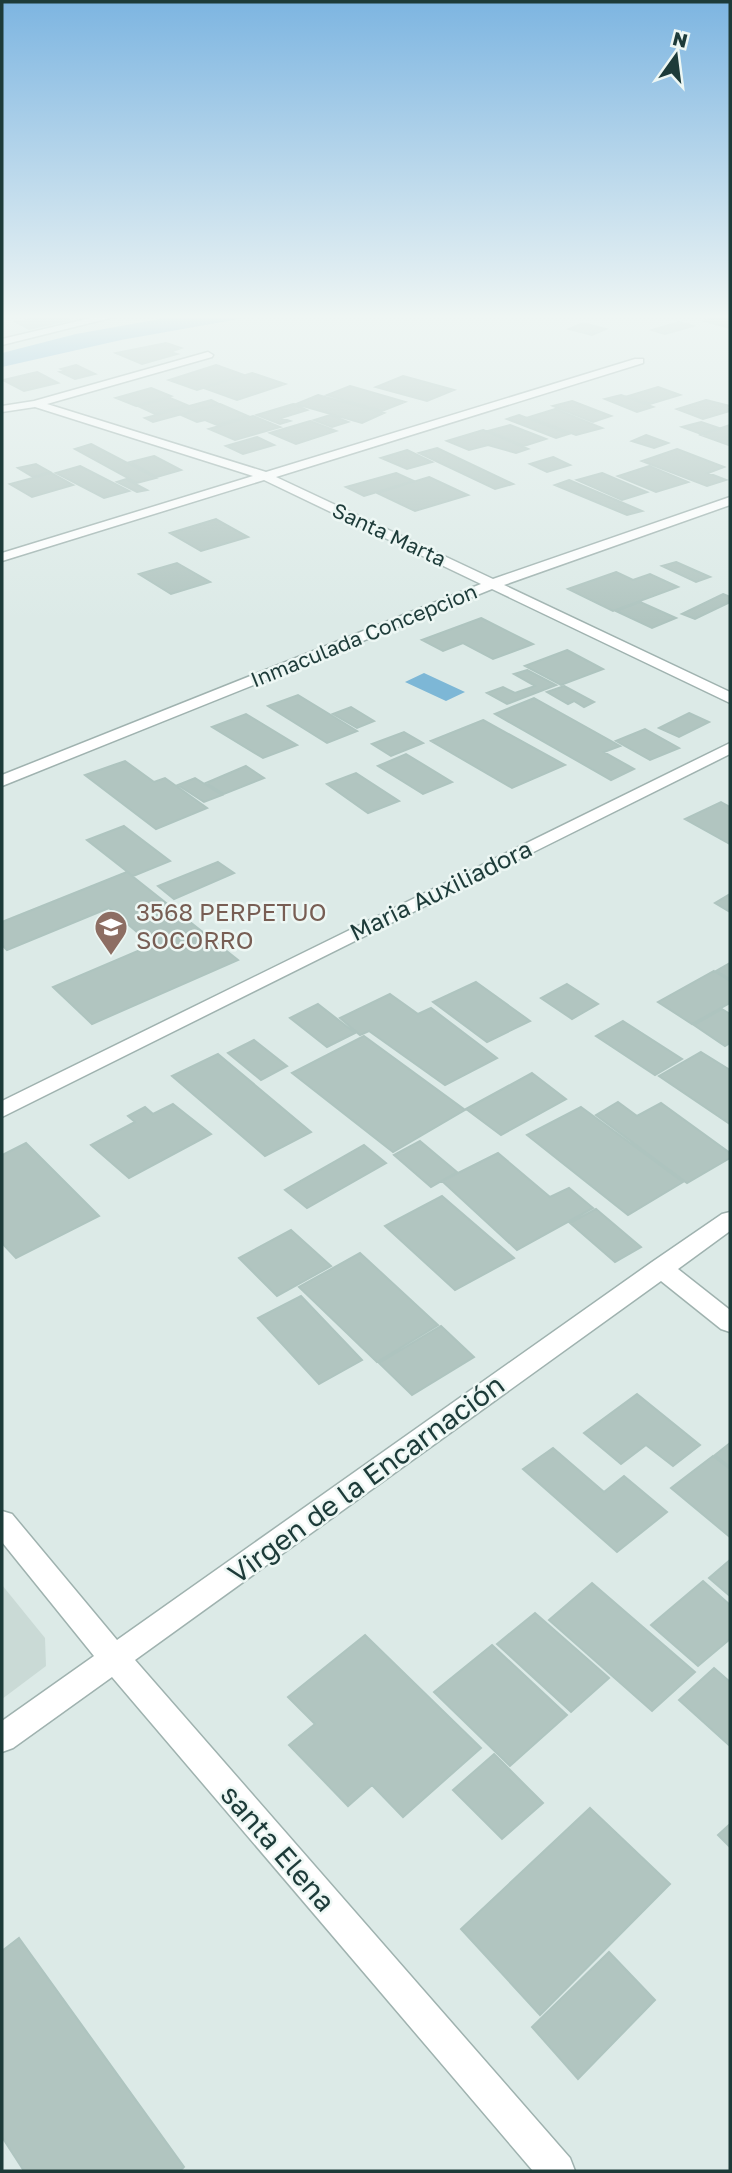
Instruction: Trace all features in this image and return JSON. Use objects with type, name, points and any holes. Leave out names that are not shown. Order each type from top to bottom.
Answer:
[{"type":"street","name":"Santa Marta","points":[[86,418],[263,475],[730,698]]},
{"type":"street","points":[[2,557],[450,418]]},
{"type":"street","name":"Inmaculada Concepcion","points":[[2,781],[493,584],[730,501]]},
{"type":"street","name":"Maria Auxiliadora","points":[[2,1110],[730,748]]},
{"type":"street","name":"Virgen de la Encarnación","points":[[2,1738],[730,1220]]},
{"type":"street","points":[[660,1268],[730,1323]]},
{"type":"street","name":"santa Elena","points":[[2,1522],[115,1659],[557,2171]]},
{"type":"shaded area","points":[[2,1585],[45,1638],[46,1666],[2,1699]]},
{"type":"water","points":[[424,673],[465,692],[446,701],[405,682]]},
{"type":"building","points":[[146,418],[166,418],[153,422]]},
{"type":"building","points":[[189,418],[240,418],[217,425],[205,420],[197,422]]},
{"type":"building","points":[[245,418],[259,418],[280,427],[235,440],[209,429]]},
{"type":"building","points":[[266,418],[290,421],[280,424]]},
{"type":"building","points":[[339,418],[348,422],[332,427],[314,420]]},
{"type":"building","points":[[346,418],[372,418],[362,423]]},
{"type":"building","points":[[528,418],[569,434],[556,438],[507,419]]},
{"type":"building","points":[[533,418],[578,418],[602,428],[576,435]]},
{"type":"building","points":[[584,418],[604,418],[593,422]]},
{"type":"building","points":[[310,421],[336,431],[296,444],[270,433]]},
{"type":"building","points":[[701,422],[719,428],[701,434],[682,427]]},
{"type":"building","points":[[510,425],[546,439],[524,446],[488,431]]},
{"type":"building","points":[[730,425],[729,445],[701,435]]},
{"type":"building","points":[[483,430],[528,449],[516,453],[488,445],[469,450],[447,441]]},
{"type":"building","points":[[646,435],[668,443],[654,448],[632,441]]},
{"type":"building","points":[[257,437],[274,445],[243,454],[226,446]]},
{"type":"building","points":[[91,444],[156,478],[137,483],[75,449]]},
{"type":"building","points":[[437,448],[513,484],[495,489],[419,453]]},
{"type":"building","points":[[677,449],[724,467],[708,473],[726,480],[707,486],[642,461]]},
{"type":"building","points":[[407,450],[432,462],[407,469],[381,458]]},
{"type":"building","points":[[154,456],[181,470],[157,477],[130,462]]},
{"type":"building","points":[[553,457],[570,465],[547,472],[530,464]]},
{"type":"building","points":[[36,464],[50,472],[33,477],[18,468]]},
{"type":"building","points":[[80,466],[129,491],[104,498],[56,473]]},
{"type":"building","points":[[649,466],[688,482],[656,492],[618,476]]},
{"type":"building","points":[[51,473],[73,485],[32,497],[10,484]]},
{"type":"building","points":[[396,473],[414,481],[364,496],[346,487]]},
{"type":"building","points":[[602,473],[647,492],[622,500],[577,480]]},
{"type":"building","points":[[429,477],[468,495],[415,511],[377,493]]},
{"type":"building","points":[[126,479],[147,490],[137,492],[117,482]]},
{"type":"building","points":[[569,480],[642,511],[627,515],[555,485]]},
{"type":"building","points":[[216,519],[248,537],[201,551],[170,533]]},
{"type":"building","points":[[676,562],[710,577],[696,582],[662,566]]},
{"type":"building","points":[[177,563],[210,582],[171,594],[139,574]]},
{"type":"building","points":[[616,572],[633,580],[650,574],[678,587],[613,611],[568,589]]},
{"type":"building","points":[[723,594],[730,597],[730,602],[695,619],[682,614]]},
{"type":"building","points":[[640,602],[676,618],[652,628],[616,611]]},
{"type":"building","points":[[481,618],[533,644],[493,659],[463,643],[443,651],[422,640]]},
{"type":"building","points":[[567,650],[603,669],[561,685],[525,666]]},
{"type":"building","points":[[527,670],[556,685],[507,704],[487,693],[503,687],[515,693],[535,686],[514,674]]},
{"type":"building","points":[[564,686],[594,702],[584,707],[574,701],[568,704],[547,692]]},
{"type":"building","points":[[298,695],[357,731],[327,743],[268,706]]},
{"type":"building","points":[[534,698],[620,746],[604,752],[634,769],[611,780],[495,714]]},
{"type":"building","points":[[351,707],[374,721],[357,728],[333,714]]},
{"type":"building","points":[[689,713],[709,722],[679,737],[659,728]]},
{"type":"building","points":[[246,714],[297,745],[263,758],[212,727]]},
{"type":"building","points":[[483,720],[565,765],[512,788],[431,741]]},
{"type":"building","points":[[645,729],[679,748],[650,760],[616,741]]},
{"type":"building","points":[[404,732],[423,743],[391,756],[372,744]]},
{"type":"building","points":[[406,754],[452,782],[423,794],[378,766]]},
{"type":"building","points":[[125,761],[154,782],[165,778],[207,808],[156,829],[85,775]]},
{"type":"building","points":[[246,766],[264,778],[224,794],[206,783]]},
{"type":"building","points":[[356,773],[399,801],[368,813],[327,784]]},
{"type":"building","points":[[195,778],[222,795],[204,802],[178,785]]},
{"type":"building","points":[[721,802],[730,807],[730,844],[685,819]]},
{"type":"building","points":[[124,826],[170,861],[133,876],[87,840]]},
{"type":"building","points":[[218,862],[234,873],[174,899],[158,886]]},
{"type":"building","points":[[127,872],[238,960],[92,1024],[53,987],[152,945],[109,908],[7,950],[2,945],[2,922]]},
{"type":"building","points":[[730,894],[730,912],[715,903]]},
{"type":"building","points":[[730,963],[730,979],[716,971]]},
{"type":"building","points":[[714,971],[730,981],[730,1003],[692,1024],[658,1002]]},
{"type":"building","points":[[476,982],[530,1021],[487,1042],[433,1002]]},
{"type":"building","points":[[567,984],[598,1004],[572,1019],[541,998]]},
{"type":"building","points":[[390,994],[418,1014],[431,1008],[497,1058],[445,1085],[369,1031],[360,1035],[340,1018]]},
{"type":"building","points":[[318,1004],[355,1033],[327,1047],[290,1018]]},
{"type":"building","points":[[722,1009],[730,1014],[730,1043],[725,1046],[694,1025]]},
{"type":"building","points":[[623,1021],[682,1059],[655,1075],[596,1036]]},
{"type":"building","points":[[364,1036],[465,1110],[393,1152],[292,1073]]},
{"type":"building","points":[[254,1040],[287,1066],[261,1080],[228,1053]]},
{"type":"building","points":[[701,1052],[730,1070],[730,1124],[659,1076]]},
{"type":"building","points":[[218,1054],[311,1132],[265,1156],[172,1076]]},
{"type":"building","points":[[532,1073],[566,1099],[501,1135],[466,1109]]},
{"type":"building","points":[[618,1102],[637,1116],[661,1103],[730,1153],[730,1158],[687,1183],[596,1115]]},
{"type":"building","points":[[173,1104],[211,1134],[129,1178],[91,1145],[135,1122],[128,1116],[145,1107],[153,1114]]},
{"type":"building","points":[[581,1107],[683,1182],[628,1215],[527,1135]]},
{"type":"building","points":[[420,1141],[457,1172],[431,1187],[394,1155]]},
{"type":"building","points":[[26,1143],[99,1216],[16,1258],[2,1243],[2,1155]]},
{"type":"building","points":[[364,1145],[386,1163],[307,1208],[285,1190]]},
{"type":"building","points":[[498,1153],[550,1197],[569,1188],[593,1208],[517,1250],[442,1181]]},
{"type":"building","points":[[442,1196],[514,1258],[455,1290],[385,1226]]},
{"type":"building","points":[[596,1209],[641,1247],[615,1262],[570,1223]]},
{"type":"building","points":[[291,1230],[331,1266],[277,1296],[239,1258]]},
{"type":"building","points":[[360,1253],[438,1325],[377,1362],[299,1287]]},
{"type":"building","points":[[301,1296],[362,1360],[319,1384],[258,1318]]},
{"type":"building","points":[[441,1326],[474,1357],[412,1395],[379,1363]]},
{"type":"building","points":[[637,1394],[700,1445],[673,1466],[646,1445],[621,1464],[584,1433]]},
{"type":"building","points":[[730,1443],[730,1467],[715,1455]]},
{"type":"building","points":[[553,1448],[604,1492],[624,1476],[667,1512],[617,1552],[523,1469]]},
{"type":"building","points":[[713,1456],[730,1469],[730,1537],[671,1488]]},
{"type":"building","points":[[730,1560],[730,1596],[709,1578]]},
{"type":"building","points":[[703,1581],[730,1605],[730,1639],[698,1666],[651,1625]]},
{"type":"building","points":[[592,1583],[695,1672],[652,1711],[549,1620]]},
{"type":"building","points":[[535,1613],[609,1678],[571,1712],[497,1644]]},
{"type":"building","points":[[365,1635],[481,1748],[403,1817],[372,1785],[348,1806],[289,1745],[315,1724],[288,1697]]},
{"type":"building","points":[[492,1645],[567,1715],[510,1766],[434,1692]]},
{"type":"building","points":[[714,1668],[730,1682],[730,1746],[679,1700]]},
{"type":"building","points":[[494,1754],[543,1803],[502,1839],[453,1790]]},
{"type":"building","points":[[590,1808],[670,1884],[540,2015],[461,1929]]},
{"type":"building","points":[[730,1824],[730,1847],[718,1835]]},
{"type":"building","points":[[19,1938],[184,2167],[180,2171],[24,2171],[2,2137],[2,1951]]},
{"type":"building","points":[[609,1952],[655,2000],[578,2079],[532,2027]]},
{"type":"place","name":"3568 PERPETUO SOCORRO","points":[[111,957]]}]
